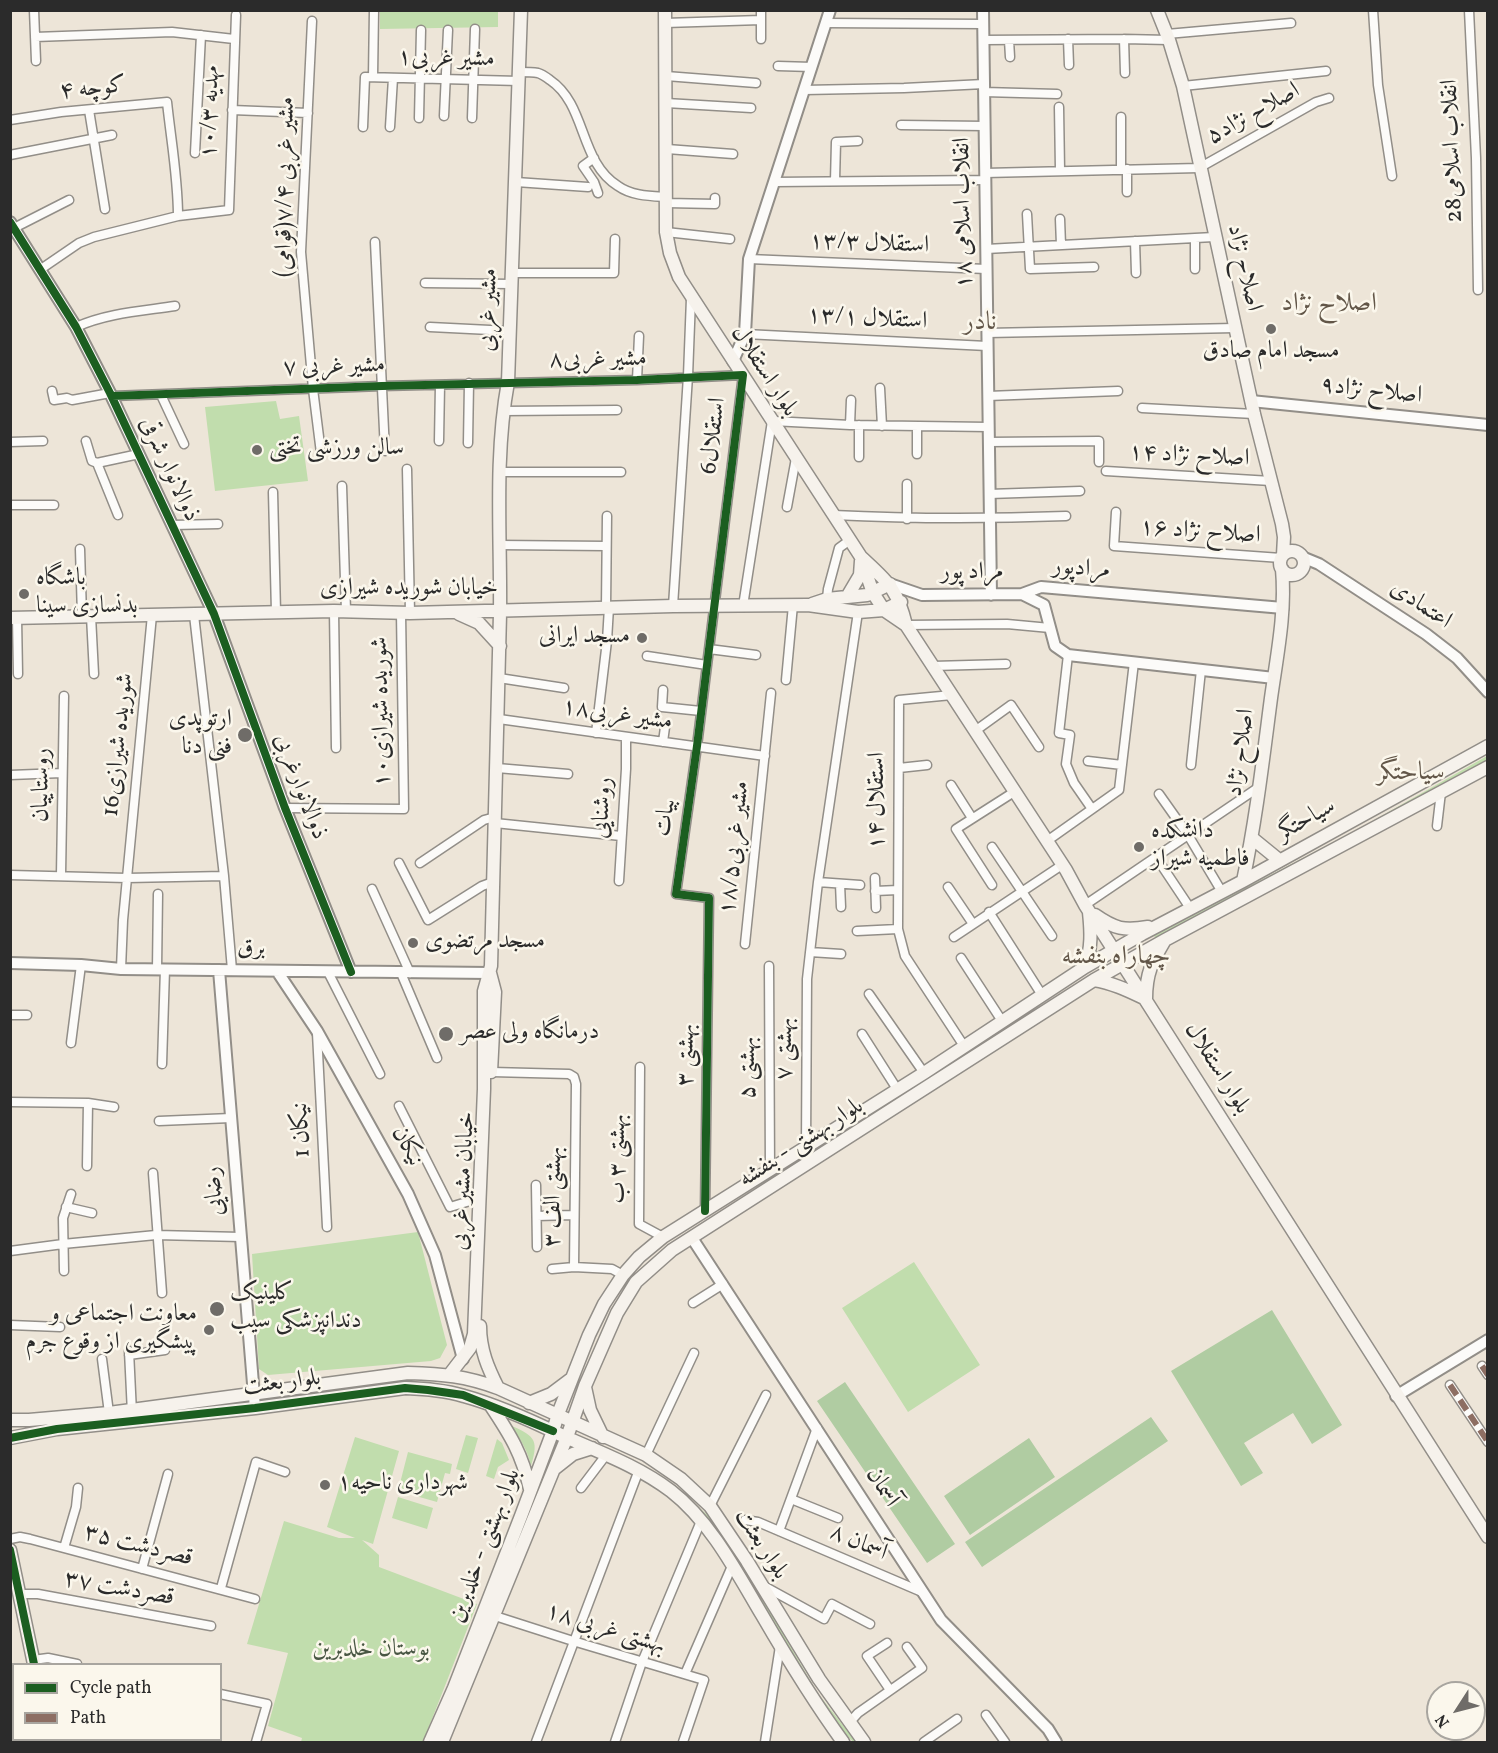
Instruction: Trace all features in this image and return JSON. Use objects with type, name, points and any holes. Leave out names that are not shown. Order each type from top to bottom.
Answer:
[{"type":"main road","name":"مشیر غربی","points":[[500,646],[499,545],[503,411],[508,382],[522,10]]},
{"type":"main road","name":"اصلاح نژاد","points":[[1157,10],[1183,86],[1214,237],[1284,537]]},
{"type":"main road","name":"بلوار استقلال","points":[[665,16],[666,232],[670,253],[679,277],[861,557],[890,584],[901,602],[906,625],[1047,841],[1087,908],[1396,1396],[1488,1537]]},
{"type":"main road","points":[[1283,602],[1284,537]]},
{"type":"main road","points":[[1284,537],[1299,563]]},
{"type":"main road","points":[[1282,561],[1289,551],[1299,563]]},
{"type":"main road","name":"بلوار استقلال","points":[[861,557],[873,593],[884,610],[906,625]]},
{"type":"main road","points":[[847,597],[860,575],[861,557]]},
{"type":"main road","points":[[1282,561],[1288,574],[1299,563]]},
{"type":"main road","points":[[1283,602],[1299,563]]},
{"type":"main road","name":"خیابان شوریده شیرازی","points":[[808,605],[827,599],[873,593],[890,584]]},
{"type":"main road","name":"خیابان شوریده شیرازی","points":[[14,618],[793,605],[858,612],[884,610],[901,602]]},
{"type":"main road","name":"اصلاح نژاد","points":[[1243,881],[1252,838],[1283,602]]},
{"type":"main road","points":[[456,612],[479,623],[500,646]]},
{"type":"main road","name":"خیابان مشیر غربی","points":[[472,1353],[480,1335],[492,1072],[495,993],[490,973],[500,646]]},
{"type":"main road","name":"سیاحتگر","points":[[1114,950],[1485,746]]},
{"type":"main road","name":"سیاحتگر","points":[[1124,964],[1488,767]]},
{"type":"main road","points":[[1252,838],[1280,860]]},
{"type":"main road","points":[[1087,908],[1110,926],[1129,930],[1156,926]]},
{"type":"main road","points":[[1085,967],[1090,954],[1091,939],[1087,908]]},
{"type":"main road","points":[[1094,980],[1122,987],[1146,999],[1146,980],[1154,958],[1165,940]]},
{"type":"main road","name":"بلوار بهشتی - بنفشه","points":[[558,1414],[604,1304],[623,1275],[639,1257],[663,1237],[1114,950]]},
{"type":"main road","name":"بلوار بهشتی - بنفشه","points":[[567,1437],[585,1386],[617,1313],[636,1282],[672,1250],[1094,980],[1124,964]]},
{"type":"main road","name":"خیابان مشیر غربی","points":[[472,1353],[484,1089],[484,991],[490,973]]},
{"type":"main road","points":[[838,1127],[847,1140]]},
{"type":"main road","points":[[450,1374],[472,1353]]},
{"type":"main road","name":"خیابان مشیر غربی","points":[[472,1353],[488,1369],[498,1388]]},
{"type":"main road","name":"بلوار بعثت","points":[[10,1438],[254,1395],[408,1373],[450,1374],[476,1379],[646,1455],[679,1477],[710,1506],[762,1584],[791,1635],[864,1743]]},
{"type":"main road","points":[[529,1402],[551,1394],[572,1379]]},
{"type":"main road","points":[[585,1386],[590,1410],[603,1437]]},
{"type":"main road","name":"بلوار بعثت","points":[[10,1420],[109,1413],[132,1416],[255,1408],[405,1388],[463,1395],[592,1448],[639,1470],[669,1490],[701,1521],[732,1566],[839,1737]]},
{"type":"main road","points":[[491,1406],[515,1442],[525,1466],[531,1491]]},
{"type":"main road","name":"بلوار بهشتی - خلدبرین","points":[[442,1743],[495,1616],[526,1519],[531,1491],[554,1431],[558,1414]]},
{"type":"main road","name":"بلوار بهشتی - خلدبرین","points":[[430,1743],[526,1519],[553,1470],[567,1437]]},
{"type":"main road","points":[[553,1470],[573,1454],[592,1448]]},
{"type":"main road","points":[[669,1490],[679,1477]]},
{"type":"main road","points":[[11,1555],[34,1662]]},
{"type":"main road","points":[[839,1737],[849,1723]]},
{"type":"street","points":[[34,10],[36,61]]},
{"type":"street","points":[[363,127],[365,77],[373,77],[374,10]]},
{"type":"street","points":[[761,10],[761,39]]},
{"type":"street","points":[[733,361],[745,334],[749,260],[830,10]]},
{"type":"street","name":"۱۸ انقلاب اسلامی","points":[[983,10],[991,595]]},
{"type":"street","points":[[1373,10],[1378,85],[1392,176]]},
{"type":"street","name":"28انقلاب اسلامی","points":[[1469,10],[1476,158],[1478,290]]},
{"type":"street","name":"مهدیه ۱۰/۳","points":[[178,216],[229,210],[236,15]]},
{"type":"street","points":[[665,16],[761,20]]},
{"type":"street","name":"(قوامی)مشیر غربی ۷/۴","points":[[312,21],[301,252],[321,453]]},
{"type":"street","points":[[826,23],[983,24]]},
{"type":"street","points":[[984,40],[1168,37],[1292,23]]},
{"type":"street","points":[[472,118],[474,29]]},
{"type":"street","points":[[419,118],[421,30]]},
{"type":"street","points":[[444,116],[448,30]]},
{"type":"street","points":[[35,37],[172,32],[234,39]]},
{"type":"street","points":[[195,153],[201,35]]},
{"type":"street","points":[[1068,39],[1069,65]]},
{"type":"street","points":[[1125,39],[1125,73]]},
{"type":"street","points":[[1009,40],[1010,57]]},
{"type":"street","points":[[778,66],[812,67]]},
{"type":"street","points":[[1183,86],[1326,71]]},
{"type":"street","name":"مشیر غربی۱","points":[[373,77],[473,80],[540,73],[557,84],[566,95],[594,159]]},
{"type":"street","points":[[666,76],[756,83]]},
{"type":"street","points":[[390,127],[393,78]]},
{"type":"street","points":[[804,90],[984,88],[1058,94]]},
{"type":"street","name":"اصلاح نژاد۵","points":[[1199,168],[1316,102],[1329,98]]},
{"type":"street","name":"کوچه ۴","points":[[10,120],[61,112],[167,102],[178,186],[178,216]]},
{"type":"street","points":[[666,103],[751,108]]},
{"type":"street","points":[[1059,107],[1060,170]]},
{"type":"street","points":[[89,110],[105,209]]},
{"type":"street","points":[[232,110],[308,114]]},
{"type":"street","points":[[1121,117],[1127,192]]},
{"type":"street","points":[[901,125],[985,126]]},
{"type":"street","points":[[10,155],[112,135]]},
{"type":"street","points":[[835,181],[836,142],[858,141]]},
{"type":"street","points":[[667,149],[733,154]]},
{"type":"street","points":[[598,193],[594,182],[583,166],[594,159],[600,170],[618,186],[629,192],[667,200],[714,204],[715,198]]},
{"type":"street","points":[[775,182],[985,176],[1060,170],[1199,168]]},
{"type":"street","points":[[516,182],[588,188]]},
{"type":"street","points":[[14,231],[69,200]]},
{"type":"street","points":[[1027,214],[1030,269],[1094,267]]},
{"type":"street","points":[[41,269],[88,239],[178,216]]},
{"type":"street","points":[[1060,219],[1061,245]]},
{"type":"street","name":"ذوالانوار شرقی","points":[[14,231],[41,269],[76,327],[111,395],[214,614]]},
{"type":"street","points":[[666,232],[730,239]]},
{"type":"street","points":[[986,249],[1214,237]]},
{"type":"street","points":[[1194,238],[1195,268]]},
{"type":"street","points":[[424,283],[614,273],[615,239]]},
{"type":"street","points":[[1135,241],[1136,273]]},
{"type":"street","points":[[375,242],[385,451]]},
{"type":"street","name":"۱۳/۳ استقلال","points":[[749,260],[986,269]]},
{"type":"street","points":[[673,606],[691,298]]},
{"type":"street","points":[[76,327],[112,316],[175,306]]},
{"type":"street","points":[[430,327],[510,331]]},
{"type":"street","points":[[987,333],[1235,328]]},
{"type":"street","name":"۱۳/۱ استقلال","points":[[745,334],[987,346]]},
{"type":"street","points":[[637,380],[639,336]]},
{"type":"street","name":"مشیر غربی۸","points":[[508,382],[637,380],[743,375]]},
{"type":"street","name":"استقلال6","points":[[714,606],[743,375]]},
{"type":"street","name":"مشیر غربی ۷","points":[[52,391],[54,400],[67,398],[72,400],[111,395],[508,382]]},
{"type":"street","points":[[468,443],[470,383]]},
{"type":"street","points":[[439,441],[440,385]]},
{"type":"street","points":[[880,388],[882,426]]},
{"type":"street","points":[[988,396],[1118,390]]},
{"type":"street","points":[[161,395],[183,444]]},
{"type":"street","points":[[851,400],[859,457]]},
{"type":"street","name":"اصلاح نژاد۹","points":[[1251,401],[1488,425]]},
{"type":"street","points":[[1142,408],[1254,414]]},
{"type":"street","points":[[503,411],[617,410]]},
{"type":"street","points":[[743,606],[772,421],[882,426],[988,427]]},
{"type":"street","points":[[916,454],[917,426]]},
{"type":"street","points":[[10,442],[43,441]]},
{"type":"street","points":[[86,441],[92,461],[97,464],[118,515]]},
{"type":"street","points":[[988,442],[1099,441],[1099,462]]},
{"type":"street","points":[[97,464],[139,454]]},
{"type":"street","points":[[787,507],[796,458]]},
{"type":"street","name":"۱۰شوریده شیرازی","points":[[285,808],[404,810],[407,469]]},
{"type":"street","name":"۱۴ اصلاح نژاد","points":[[1106,471],[1271,481]]},
{"type":"street","points":[[501,472],[621,472]]},
{"type":"street","points":[[907,484],[907,519]]},
{"type":"street","points":[[336,748],[342,486]]},
{"type":"street","points":[[989,494],[1080,491]]},
{"type":"street","points":[[273,492],[276,612]]},
{"type":"street","points":[[10,505],[54,505]]},
{"type":"street","name":"۱۶ اصلاح نژاد","points":[[1116,512],[1114,546],[1282,561]]},
{"type":"street","points":[[833,515],[907,519],[1066,516]]},
{"type":"street","points":[[596,733],[607,641],[607,516]]},
{"type":"street","points":[[173,525],[218,524]]},
{"type":"street","points":[[827,599],[839,548],[850,540]]},
{"type":"street","points":[[499,545],[606,546]]},
{"type":"street","points":[[80,549],[94,674]]},
{"type":"street","name":"اعتمادی","points":[[1299,563],[1319,564],[1434,640],[1457,658],[1488,692]]},
{"type":"street","name":"مراد پور","points":[[890,584],[922,595]]},
{"type":"street","name":"مرادپور","points":[[1022,594],[1041,587],[1283,602]]},
{"type":"street","name":"مراد پور","points":[[901,602],[922,595],[1022,594]]},
{"type":"street","name":"مرادپور","points":[[1022,594],[1044,605],[1055,646],[1068,655]]},
{"type":"street","points":[[786,680],[793,605]]},
{"type":"street","name":"بیات","points":[[709,898],[676,894],[714,606]]},
{"type":"street","name":"بهشتی ۷","points":[[806,1147],[807,979],[818,882],[858,612]]},
{"type":"street","name":"ذوالانوارغربی","points":[[214,614],[285,808],[351,972]]},
{"type":"street","name":"شوریده شیرازی16","points":[[121,969],[123,920],[152,615]]},
{"type":"street","points":[[194,615],[224,876],[232,970]]},
{"type":"street","points":[[14,618],[18,674]]},
{"type":"street","points":[[906,625],[1007,624],[1050,628]]},
{"type":"street","points":[[709,650],[756,655]]},
{"type":"street","points":[[1092,809],[1074,783],[1066,764],[1070,735],[1059,733],[1068,655],[1274,678]]},
{"type":"street","points":[[647,656],[707,665]]},
{"type":"street","points":[[1047,841],[1119,790],[1134,662]]},
{"type":"street","points":[[933,666],[1006,664]]},
{"type":"street","points":[[1191,765],[1201,670]]},
{"type":"street","points":[[499,678],[564,688]]},
{"type":"street","points":[[663,690],[662,707],[701,711]]},
{"type":"street","name":"مشیر غربی۱۸/۵","points":[[745,944],[771,693]]},
{"type":"street","name":"استقلال ۱۴","points":[[952,695],[899,700],[898,928],[905,956],[964,1046]]},
{"type":"street","name":"روستاییان","points":[[61,875],[64,696]]},
{"type":"street","points":[[975,731],[1011,705],[1040,747]]},
{"type":"street","name":"مشیر غربی۱۸","points":[[499,719],[765,756]]},
{"type":"street","points":[[663,742],[665,727]]},
{"type":"street","name":"روشنایی","points":[[619,881],[626,737]]},
{"type":"street","points":[[1088,761],[1122,765]]},
{"type":"street","points":[[899,768],[927,765]]},
{"type":"street","points":[[497,768],[568,774]]},
{"type":"street","points":[[10,775],[62,773]]},
{"type":"street","points":[[951,785],[972,818]]},
{"type":"street","points":[[1087,908],[1156,857],[1259,787]]},
{"type":"street","points":[[992,885],[956,829],[1014,792]]},
{"type":"street","points":[[1437,826],[1441,792]]},
{"type":"street","points":[[1159,794],[1188,835],[1222,892]]},
{"type":"street","points":[[420,862],[484,820],[621,836]]},
{"type":"street","points":[[992,847],[1052,936]]},
{"type":"street","points":[[1156,857],[1190,908]]},
{"type":"street","points":[[399,863],[428,920],[482,886],[493,882]]},
{"type":"street","points":[[954,937],[1062,865]]},
{"type":"street","points":[[10,875],[127,878],[224,876]]},
{"type":"street","points":[[875,878],[876,908]]},
{"type":"street","points":[[818,882],[860,885]]},
{"type":"street","points":[[840,884],[841,907]]},
{"type":"street","points":[[948,887],[973,924]]},
{"type":"street","points":[[372,889],[437,1058]]},
{"type":"street","points":[[875,891],[898,890]]},
{"type":"street","points":[[158,894],[162,1065]]},
{"type":"street","name":"بهشتی ۳","points":[[705,1211],[709,898]]},
{"type":"street","points":[[989,912],[1042,996]]},
{"type":"street","points":[[857,931],[898,928]]},
{"type":"street","points":[[810,952],[841,954]]},
{"type":"street","points":[[961,958],[1002,1021]]},
{"type":"street","name":"برق","points":[[10,963],[81,964],[121,969],[490,973]]},
{"type":"street","points":[[71,1042],[81,964]]},
{"type":"street","name":"بهشتی ۵","points":[[769,966],[770,1171]]},
{"type":"street","name":"رضایی","points":[[219,970],[255,1408]]},
{"type":"street","name":"نیکان","points":[[277,971],[317,1031],[408,1194],[435,1255],[472,1353]]},
{"type":"street","points":[[328,972],[380,1074]]},
{"type":"street","points":[[869,994],[924,1072]]},
{"type":"street","points":[[10,1016],[27,1014]]},
{"type":"street","name":"نیکان 1","points":[[317,1031],[327,1227]]},
{"type":"street","points":[[861,1034],[897,1089]]},
{"type":"street","name":"بهشتی ۳ ب","points":[[640,1067],[639,1224],[663,1237]]},
{"type":"street","name":"بهشتی الف ۳","points":[[492,1072],[569,1074],[574,1077],[576,1084],[574,1267],[612,1269],[623,1275]]},
{"type":"street","points":[[10,1102],[88,1103],[114,1107]]},
{"type":"street","points":[[87,1166],[88,1103]]},
{"type":"street","points":[[399,1106],[450,1207],[480,1198]]},
{"type":"street","points":[[159,1121],[231,1118]]},
{"type":"street","points":[[153,1173],[162,1293]]},
{"type":"street","points":[[536,1185],[537,1247]]},
{"type":"street","points":[[64,1271],[63,1218],[71,1194]]},
{"type":"street","points":[[66,1207],[92,1213]]},
{"type":"street","points":[[537,1216],[574,1215]]},
{"type":"street","points":[[10,1251],[156,1235],[241,1237]]},
{"type":"street","name":"آسمان","points":[[692,1239],[818,1428],[941,1620],[1048,1729],[1056,1743]]},
{"type":"street","points":[[552,1269],[574,1267]]},
{"type":"street","points":[[693,1303],[723,1284]]},
{"type":"street","points":[[10,1325],[60,1328]]},
{"type":"street","points":[[1396,1396],[1488,1340]]},
{"type":"street","points":[[132,1416],[129,1353],[165,1350]]},
{"type":"street","points":[[646,1455],[694,1353]]},
{"type":"street","points":[[102,1359],[109,1413]]},
{"type":"street","points":[[1482,1366],[1488,1375]]},
{"type":"street","points":[[1450,1385],[1488,1442]]},
{"type":"street","points":[[710,1506],[766,1395]]},
{"type":"street","points":[[779,1532],[818,1428]]},
{"type":"street","points":[[581,1488],[606,1455]]},
{"type":"street","points":[[221,1588],[256,1462],[285,1472]]},
{"type":"street","points":[[536,1743],[639,1470]]},
{"type":"street","points":[[142,1569],[168,1474]]},
{"type":"street","points":[[64,1548],[76,1507],[78,1488]]},
{"type":"street","points":[[791,1499],[838,1518]]},
{"type":"street","name":"۸ آسمان","points":[[745,1520],[758,1522],[922,1592]]},
{"type":"street","points":[[615,1743],[642,1662],[701,1521]]},
{"type":"street","name":"قصردشت ۳۵","points":[[10,1539],[20,1537],[221,1588],[255,1599]]},
{"type":"street","points":[[685,1674],[732,1566]]},
{"type":"street","points":[[762,1584],[824,1619],[832,1604],[870,1624]]},
{"type":"street","name":"قصردشت ۳۷","points":[[19,1594],[38,1594],[211,1626]]},
{"type":"street","name":"بهشتی غربی ۱۸","points":[[495,1616],[704,1680],[682,1743]]},
{"type":"street","points":[[887,1643],[867,1656],[890,1690]]},
{"type":"street","points":[[765,1743],[780,1646]]},
{"type":"street","points":[[849,1723],[858,1713],[922,1668],[907,1647]]},
{"type":"street","points":[[34,1662],[48,1658],[69,1663]]},
{"type":"street","points":[[222,1694],[267,1704],[256,1743]]},
{"type":"street","points":[[986,1715],[1005,1743]]},
{"type":"street","points":[[924,1743],[957,1719]]},
{"type":"green space","points":[[380,11],[498,11],[498,27],[380,29]]},
{"type":"green space","name":"سالن ورزشی تختی","points":[[276,401],[280,419],[299,416],[308,481],[215,491],[205,407]]},
{"type":"green space","points":[[1487,756],[1487,761],[1376,824],[1156,938],[1154,936],[1362,827]]},
{"type":"green space","points":[[418,1232],[447,1345],[440,1358],[431,1361],[268,1375],[259,1369],[252,1254]]},
{"type":"green space","points":[[914,1262],[980,1365],[908,1412],[842,1308]]},
{"type":"green space","points":[[1272,1310],[1342,1425],[1312,1444],[1293,1413],[1244,1443],[1263,1473],[1241,1486],[1171,1371]]},
{"type":"green space","points":[[845,1382],[955,1544],[927,1563],[817,1401]]},
{"type":"green space","points":[[1151,1417],[1168,1441],[982,1567],[965,1542]]},
{"type":"green space","points":[[508,1424],[529,1435],[532,1439],[535,1449],[531,1466],[522,1444]]},
{"type":"green space","points":[[466,1435],[478,1438],[468,1473],[456,1469]]},
{"type":"green space","name":"بوستان خلدبرین","points":[[355,1437],[399,1451],[373,1544],[362,1540],[379,1555],[379,1567],[477,1604],[423,1742],[301,1742],[302,1738],[268,1726],[288,1653],[247,1644],[284,1521],[339,1538],[355,1538],[327,1527]]},
{"type":"green space","points":[[1029,1438],[1055,1477],[970,1535],[944,1496]]},
{"type":"green space","points":[[497,1439],[502,1443],[509,1460],[498,1467],[494,1479],[486,1476]]},
{"type":"green space","points":[[408,1452],[452,1464],[450,1474],[445,1473],[437,1502],[398,1491]]},
{"type":"green space","points":[[676,1487],[713,1520],[727,1538],[817,1692],[856,1742],[853,1742],[835,1721],[674,1489]]},
{"type":"green space","points":[[398,1497],[433,1508],[427,1529],[392,1518]]},
{"type":"marked path","points":[[1482,1366],[1488,1375]]},
{"type":"marked path","points":[[1450,1385],[1488,1442]]},
{"type":"cycle path","points":[[10,222],[76,327],[110,393],[214,614],[285,808],[351,972]]},
{"type":"cycle path","points":[[112,396],[743,375],[697,746],[676,894],[709,898],[705,1211]]},
{"type":"cycle path","points":[[10,1438],[57,1429],[255,1408],[405,1388],[463,1395],[553,1431]]},
{"type":"cycle path","points":[[10,1550],[34,1663]]},
{"type":"place","name":"مسجد امام صادق","points":[[1271,329]]},
{"type":"place","name":"سالن ورزشی تختی","points":[[257,450]]},
{"type":"place","name":"باشگاه بدنسازی سینا","points":[[24,594]]},
{"type":"place","name":"مسجد ایرانی","points":[[642,638]]},
{"type":"place","name":"ارتوپدی فنی دنا","points":[[245,735]]},
{"type":"place","name":"دانشکده فاطمیه شیراز","points":[[1139,847]]},
{"type":"place","name":"مسجد مرتضوی","points":[[413,943]]},
{"type":"place","name":"درمانگاه ولی عصر","points":[[446,1034]]},
{"type":"place","name":"کلینیک دندانپزشکی سیب","points":[[217,1309]]},
{"type":"place","name":"معاونت اجتماعی و پیشگیری از وقوع جرم","points":[[209,1330]]},
{"type":"place","name":"شهرداری ناحیه۱","points":[[325,1485]]},
{"type":"district","name":"اصلاح نژاد","points":[[1329,305]]},
{"type":"district","name":"نادر","points":[[980,324]]},
{"type":"district","name":"سیاحتگر","points":[[1411,774]]},
{"type":"district","name":"چهاراه بنفشه","points":[[1116,958]]}]
